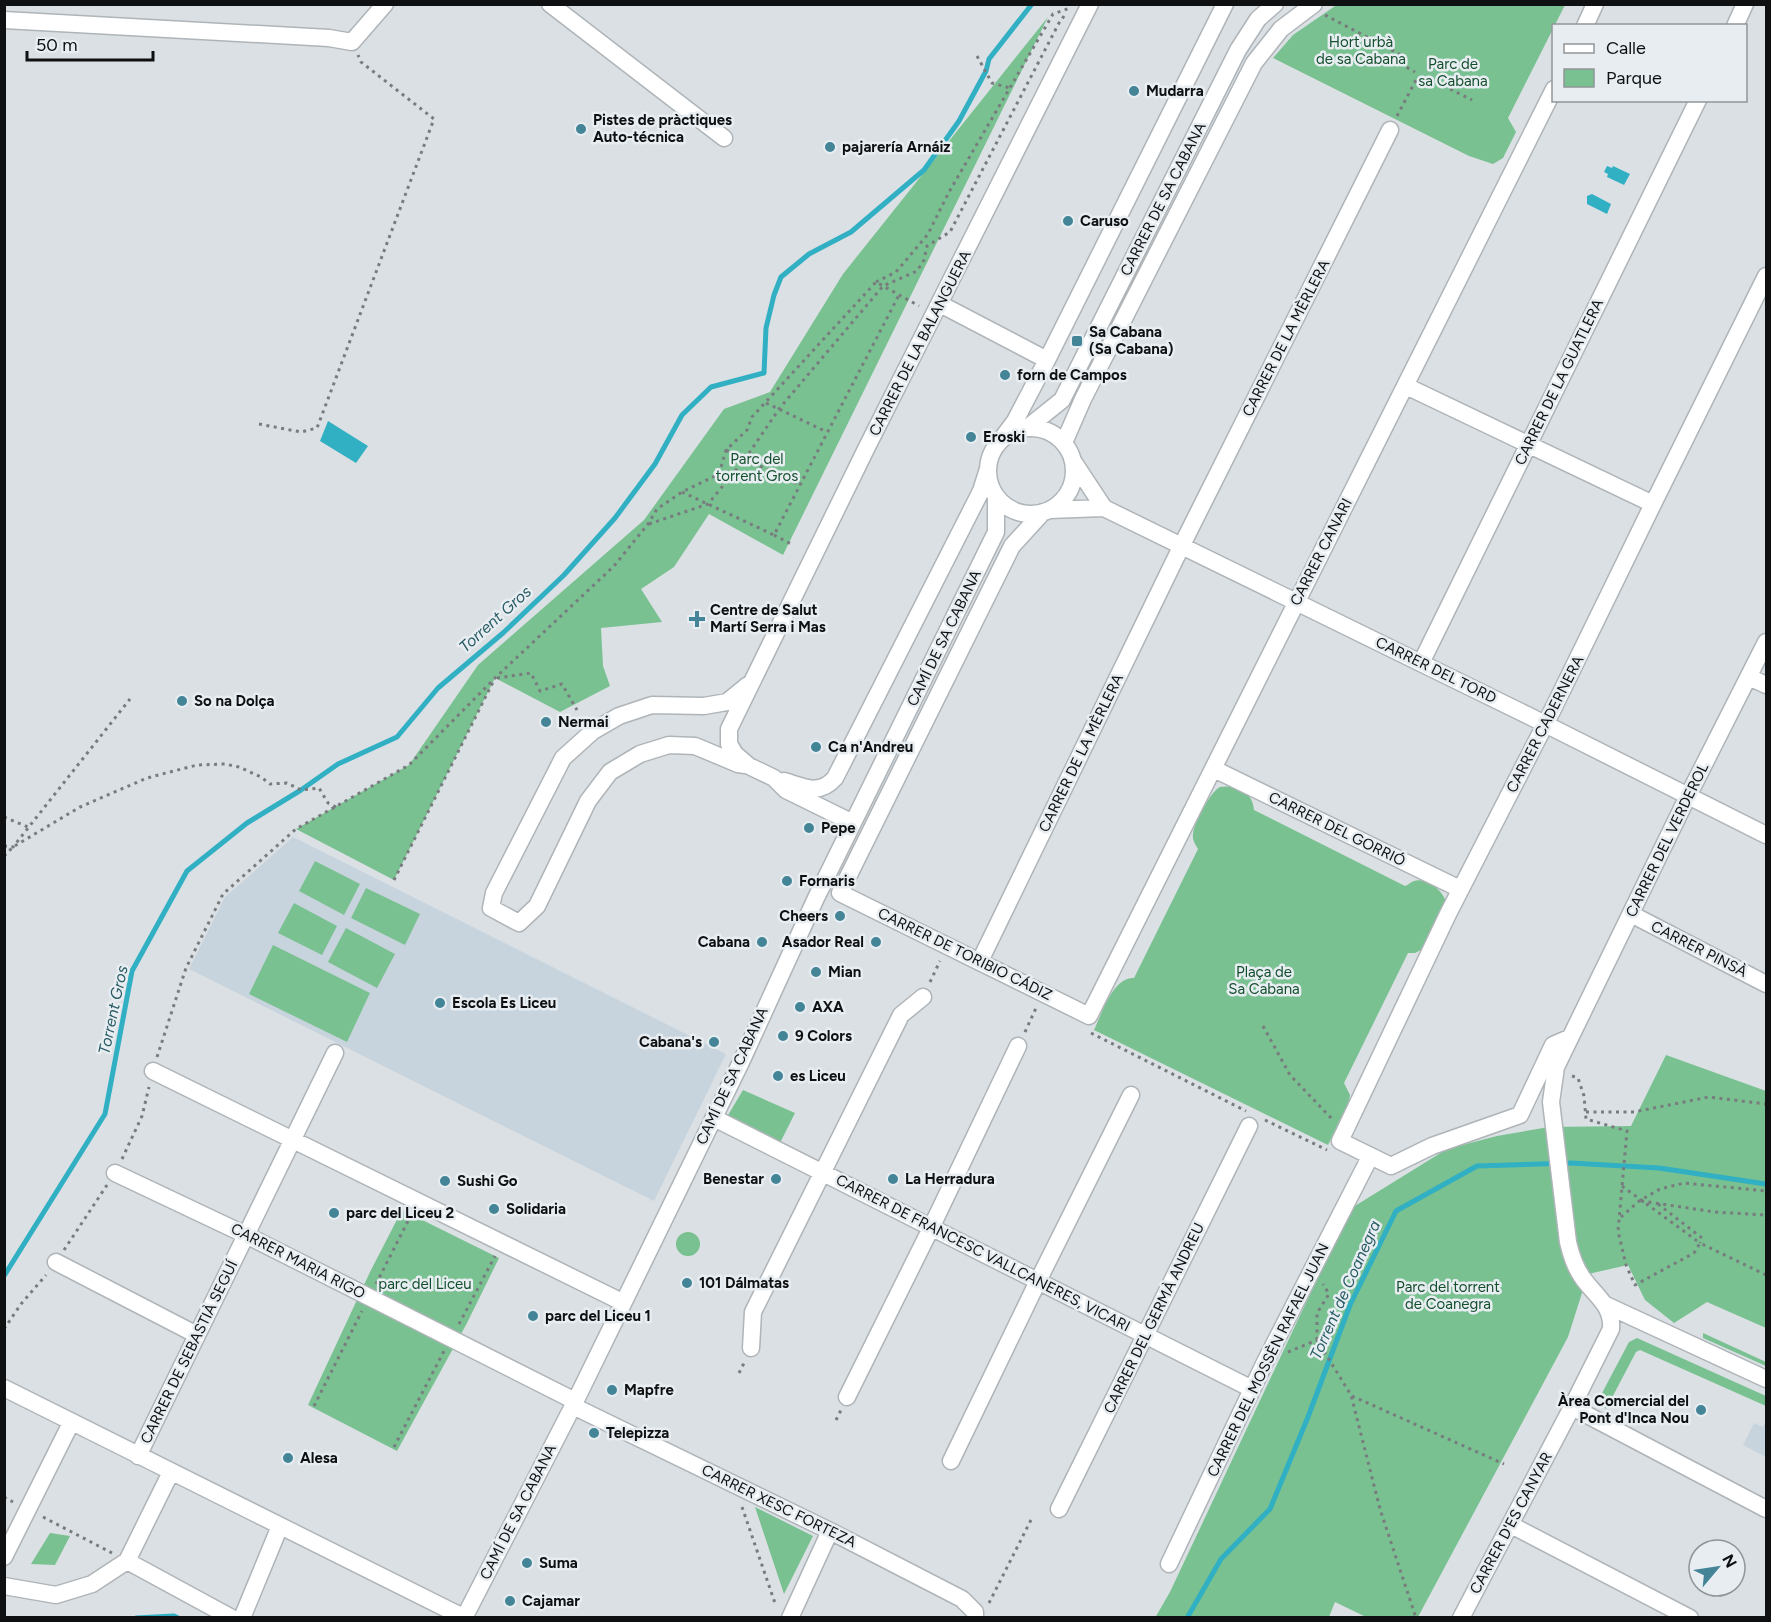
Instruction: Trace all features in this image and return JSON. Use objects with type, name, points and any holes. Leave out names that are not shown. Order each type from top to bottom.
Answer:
[{"type":"street","points":[[4,21],[329,38],[352,42],[385,4]]},
{"type":"street","points":[[550,4],[724,138]]},
{"type":"street","points":[[749,766],[774,778],[814,790],[828,786],[835,777],[981,491],[992,453],[1015,422],[1225,4]]},
{"type":"street","name":"CARRER DE SA CABANA","points":[[1027,428],[1062,400],[1238,50],[1258,19],[1275,4]]},
{"type":"street","points":[[1586,24],[1595,4]]},
{"type":"street","points":[[1736,24],[1745,4]]},
{"type":"street","name":"CARRER DE LA BALANGUERA","points":[[749,766],[735,754],[729,744],[729,729],[866,449],[940,304],[1082,5]]},
{"type":"street","points":[[1068,448],[1083,399],[1254,63],[1281,29],[1312,6]]},
{"type":"street","name":"CARRER CANARI","points":[[1089,1016],[1552,93]]},
{"type":"street","name":"CARRER DE LA GUATLERA","points":[[1421,663],[1697,102]]},
{"type":"street","name":"CARRER DE LA MÈRLERA","points":[[980,961],[1182,545],[1390,130]]},
{"type":"street","name":"CARRER CADERNERA","points":[[1344,1132],[1460,889],[1546,724],[1767,276]]},
{"type":"street","points":[[940,304],[1047,360]]},
{"type":"street","points":[[1406,386],[1653,504]]},
{"type":"street","points":[[996,497],[1007,507],[1020,513],[1035,514],[1046,511],[1061,501],[1070,490],[1073,476],[1062,400]]},
{"type":"street","points":[[1000,441],[1012,432],[1027,428],[1042,429],[1056,436],[1068,448],[1104,507]]},
{"type":"street","points":[[988,469],[990,483],[996,497],[996,532]]},
{"type":"street","name":"CARRER DEL TORD","points":[[1046,511],[1104,507],[1546,724],[1767,836]]},
{"type":"street","name":"CARRER DE TORIBIO CÁDIZ","points":[[1046,511],[1012,546],[840,892],[1089,1016]]},
{"type":"street","points":[[996,532],[1020,513]]},
{"type":"street","name":"CAMÍ DE SA CABANA","points":[[465,1617],[574,1404],[714,1118],[853,823],[996,532]]},
{"type":"street","name":"CARRER DEL VERDEROL","points":[[1603,1302],[1583,1278],[1570,1252],[1551,1102],[1556,1067],[1688,796],[1767,642]]},
{"type":"street","points":[[1749,676],[1767,685]]},
{"type":"street","name":"CARRER DE LA BALANGUERA","points":[[749,766],[695,747],[669,745],[640,754],[610,772],[588,801],[537,906],[519,922],[491,908],[494,893],[563,758],[593,731],[619,716],[652,705],[704,706],[727,702],[753,682]]},
{"type":"street","name":"CARRER DEL GORRIÓ","points":[[1214,769],[1460,889]]},
{"type":"street","points":[[774,778],[786,790],[853,823]]},
{"type":"street","name":"CARRER PINSÀ","points":[[1631,914],[1767,984]]},
{"type":"street","points":[[751,1348],[753,1312],[901,1015],[923,997]]},
{"type":"street","points":[[1344,1132],[1340,1141],[1391,1166],[1432,1146],[1520,1115],[1553,1045],[1569,1038]]},
{"type":"street","points":[[847,1397],[932,1228],[1018,1046]]},
{"type":"street","name":"CARRER DE SEBASTIÀ SEGUÍ","points":[[138,1456],[335,1053]]},
{"type":"street","points":[[153,1071],[622,1302]]},
{"type":"street","points":[[951,1461],[1131,1095]]},
{"type":"street","name":"CARRER DE FRANCESC VALLCANERES, VICARI","points":[[714,1118],[1252,1389]]},
{"type":"street","name":"CARRER DEL GERMÀ ANDREU","points":[[1059,1509],[1255,1120]]},
{"type":"street","name":"CARRER DEL MOSSÈN RAFAEL JUAN","points":[[1168,1564],[1265,1362],[1370,1157]]},
{"type":"street","name":"CARRER MARIA RIGO","points":[[116,1173],[246,1235],[574,1404]]},
{"type":"street","points":[[56,1262],[197,1335]]},
{"type":"street","points":[[1603,1302],[1767,1379]]},
{"type":"street","name":"CARRER D'ES CANYAR","points":[[1461,1617],[1511,1526],[1609,1336],[1611,1321],[1603,1302]]},
{"type":"street","points":[[4,1388],[465,1617]]},
{"type":"street","name":"CARRER XESC FORTEZA","points":[[574,1404],[830,1531],[962,1599],[975,1612],[981,1612]]},
{"type":"street","points":[[1572,1407],[1767,1509]]},
{"type":"street","points":[[4,1557],[71,1423]]},
{"type":"street","points":[[4,1586],[56,1595],[92,1584],[127,1561],[171,1472]]},
{"type":"street","points":[[242,1617],[280,1526]]},
{"type":"street","points":[[1511,1526],[1690,1617]]},
{"type":"street","points":[[783,1613],[830,1531]]},
{"type":"street","points":[[127,1561],[232,1617]]},
{"type":"path","points":[[4,1329],[21,1304],[56,1262],[116,1173],[142,1116],[153,1071],[186,968],[223,894],[296,829],[409,765],[495,678],[614,566],[648,525],[657,509],[682,492],[719,474],[726,450],[747,430],[752,417],[876,282],[896,272],[928,234],[1053,14],[1082,5]]},
{"type":"path","points":[[1312,6],[1403,56],[1399,63],[1415,72]]},
{"type":"path","points":[[648,525],[708,504],[745,459],[779,409],[883,286],[917,271],[924,260],[927,246],[950,232],[1059,23],[1064,16],[1071,14]]},
{"type":"path","points":[[259,424],[301,432],[317,428],[434,119],[361,62],[352,42]]},
{"type":"path","points":[[977,56],[992,83],[1010,88]]},
{"type":"path","points":[[1390,130],[1417,78]]},
{"type":"path","points":[[1430,79],[1472,100]]},
{"type":"path","points":[[876,282],[920,307],[911,325],[925,332]]},
{"type":"path","points":[[774,535],[899,295]]},
{"type":"path","points":[[766,403],[827,433]]},
{"type":"path","points":[[726,450],[800,485]]},
{"type":"path","points":[[682,492],[793,545]]},
{"type":"path","points":[[495,678],[531,673],[540,691],[562,684],[577,710]]},
{"type":"path","points":[[394,880],[495,678]]},
{"type":"path","points":[[13,847],[130,699]]},
{"type":"path","points":[[6,853],[80,807],[147,778],[197,765],[225,764],[239,767],[261,777],[270,784],[287,783],[301,790],[319,788],[328,803],[336,807]]},
{"type":"path","points":[[4,817],[28,828]]},
{"type":"path","points":[[4,846],[13,847]]},
{"type":"path","points":[[923,997],[947,946]]},
{"type":"path","points":[[1018,1046],[1044,993]]},
{"type":"path","points":[[1089,1016],[1087,1030],[1255,1120],[1333,1153]]},
{"type":"path","points":[[1263,1026],[1290,1075],[1344,1132]]},
{"type":"path","points":[[1571,1076],[1578,1078],[1584,1096],[1586,1119],[1627,1131],[1618,1231],[1626,1265],[1635,1285],[1694,1253],[1702,1238],[1656,1203]]},
{"type":"path","points":[[1586,1112],[1634,1112],[1709,1097],[1767,1104]]},
{"type":"path","points":[[1619,1218],[1639,1201],[1660,1189],[1684,1183],[1767,1191]]},
{"type":"path","points":[[1622,1186],[1639,1201],[1700,1243],[1767,1275]]},
{"type":"path","points":[[1639,1201],[1715,1212],[1767,1215]]},
{"type":"path","points":[[1313,1268],[1329,1294],[1317,1313],[1317,1340],[1351,1395],[1380,1509],[1416,1617]]},
{"type":"path","points":[[1265,1362],[1317,1340]]},
{"type":"path","points":[[1351,1395],[1504,1464]]},
{"type":"path","points":[[733,1483],[783,1613]]},
{"type":"path","points":[[4,1497],[127,1561]]},
{"type":"path","points":[[981,1612],[1032,1518]]},
{"type":"shaded area","name":"Escola Es Liceu","points":[[293,837],[726,1054],[654,1201],[189,969],[225,897]]},
{"type":"shaded area","points":[[1766,1421],[1766,1457],[1743,1445],[1754,1423],[1763,1427]]},
{"type":"green space","name":"Parc de sa Cabana","points":[[1338,4],[1565,4],[1555,24],[1552,24],[1552,31],[1508,118],[1516,132],[1503,158],[1493,164],[1469,156],[1273,58],[1293,35]]},
{"type":"green space","name":"Parc del torrent Gros","points":[[1048,17],[783,555],[709,514],[674,567],[641,589],[662,622],[601,628],[603,666],[610,686],[560,712],[495,678],[394,880],[296,829],[409,765],[478,665],[644,520],[724,409],[770,392],[843,274]]},
{"type":"green space","name":"Plaça de Sa Cabana","points":[[1220,787],[1238,788],[1251,798],[1254,810],[1405,886],[1419,880],[1429,883],[1438,889],[1446,902],[1423,949],[1415,953],[1408,953],[1344,1083],[1350,1095],[1349,1101],[1328,1145],[1094,1030],[1114,990],[1120,983],[1134,978],[1198,849],[1193,836],[1199,816],[1207,801]]},
{"type":"green space","points":[[315,861],[360,884],[344,915],[299,891]]},
{"type":"green space","points":[[366,888],[420,914],[405,945],[351,918]]},
{"type":"green space","points":[[294,903],[337,926],[322,955],[278,933]]},
{"type":"green space","points":[[346,928],[395,954],[377,988],[328,962]]},
{"type":"green space","points":[[273,945],[370,993],[347,1042],[249,994]]},
{"type":"green space","name":"Parc del torrent de Coanegra","points":[[1666,1055],[1766,1091],[1766,1328],[1707,1302],[1674,1323],[1645,1300],[1628,1265],[1588,1274],[1568,1337],[1418,1617],[1366,1617],[1335,1602],[1329,1617],[1155,1618],[1170,1592],[1350,1209],[1447,1149],[1497,1136],[1549,1127],[1631,1126]]},
{"type":"green space","points":[[743,1090],[795,1113],[780,1143],[727,1117]]},
{"type":"green space","name":"parc del Liceu","points":[[402,1210],[499,1258],[467,1323],[397,1451],[308,1405],[370,1272]]},
{"type":"green space","points":[[688,1232],[696,1236],[700,1244],[696,1252],[688,1256],[680,1252],[676,1244],[680,1236]]},
{"type":"green space","points":[[1703,1333],[1766,1362],[1766,1366],[1703,1338]]},
{"type":"green space","points":[[1637,1338],[1766,1396],[1766,1406],[1640,1350],[1636,1352],[1606,1409],[1601,1402],[1601,1395],[1629,1342]]},
{"type":"green space","points":[[755,1507],[813,1536],[784,1594]]},
{"type":"green space","points":[[50,1533],[70,1536],[55,1565],[31,1564]]},
{"type":"water","points":[[1607,166],[1612,168],[1613,166],[1630,174],[1624,185],[1607,177],[1608,174],[1604,172]]},
{"type":"water","points":[[1592,194],[1611,204],[1607,214],[1587,204],[1587,196]]},
{"type":"water","points":[[328,421],[368,446],[356,463],[320,441]]},
{"type":"waterway","name":"Torrent Gros","points":[[4,1276],[105,1114],[132,971],[187,871],[247,823],[338,764],[397,737],[438,688],[503,633],[564,575],[615,518],[655,464],[682,415],[711,387],[764,373],[766,328],[781,277],[809,254],[851,232],[924,170],[959,121],[986,71],[989,59],[1032,4]]},
{"type":"waterway","name":"Torrent de Coanegra","points":[[1187,1618],[1221,1559],[1270,1509],[1350,1305],[1396,1211],[1477,1166],[1571,1163],[1659,1168],[1766,1184]]},
{"type":"waterway","name":"Torrent de Coanegra","points":[[136,1618],[174,1616],[178,1618]]},
{"type":"place","name":"Mudarra","points":[[1134,91]]},
{"type":"place","name":"Pistes de pràctiques Auto-técnica","points":[[581,129]]},
{"type":"place","name":"pajarería Arnáiz","points":[[830,147]]},
{"type":"place","name":"Caruso","points":[[1068,221]]},
{"type":"place","name":"Sa Cabana (Sa Cabana)","points":[[1077,341]]},
{"type":"place","name":"forn de Campos","points":[[1005,375]]},
{"type":"place","name":"Eroski","points":[[971,437]]},
{"type":"place","name":"Centre de Salut Martí Serra i Mas","points":[[697,619]]},
{"type":"place","name":"So na Dolça","points":[[182,701]]},
{"type":"place","name":"Nermai","points":[[546,722]]},
{"type":"place","name":"Ca n'Andreu","points":[[816,747]]},
{"type":"place","name":"Pepe","points":[[809,828]]},
{"type":"place","name":"Fornaris","points":[[787,881]]},
{"type":"place","name":"Cheers","points":[[840,916]]},
{"type":"place","name":"Cabana","points":[[762,942]]},
{"type":"place","name":"Asador Real","points":[[876,942]]},
{"type":"place","name":"Mian","points":[[816,972]]},
{"type":"place","name":"Escola Es Liceu","points":[[440,1003]]},
{"type":"place","name":"AXA","points":[[800,1007]]},
{"type":"place","name":"9 Colors","points":[[783,1036]]},
{"type":"place","name":"Cabana's","points":[[714,1042]]},
{"type":"place","name":"es Liceu","points":[[778,1076]]},
{"type":"place","name":"Benestar","points":[[776,1179]]},
{"type":"place","name":"La Herradura","points":[[893,1179]]},
{"type":"place","name":"Sushi Go","points":[[445,1181]]},
{"type":"place","name":"Solidaria","points":[[494,1209]]},
{"type":"place","name":"parc del Liceu 2","points":[[334,1213]]},
{"type":"place","name":"101 Dálmatas","points":[[687,1283]]},
{"type":"place","name":"parc del Liceu 1","points":[[533,1316]]},
{"type":"place","name":"Mapfre","points":[[612,1390]]},
{"type":"place","name":"Àrea Comercial del Pont d'Inca Nou","points":[[1701,1410]]},
{"type":"place","name":"Telepizza","points":[[594,1433]]},
{"type":"place","name":"Alesa","points":[[288,1458]]},
{"type":"place","name":"Suma","points":[[527,1563]]},
{"type":"place","name":"Cajamar","points":[[510,1601]]},
{"type":"park label","name":"Hort urbà de sa Cabana","points":[[1361,50]]}]
